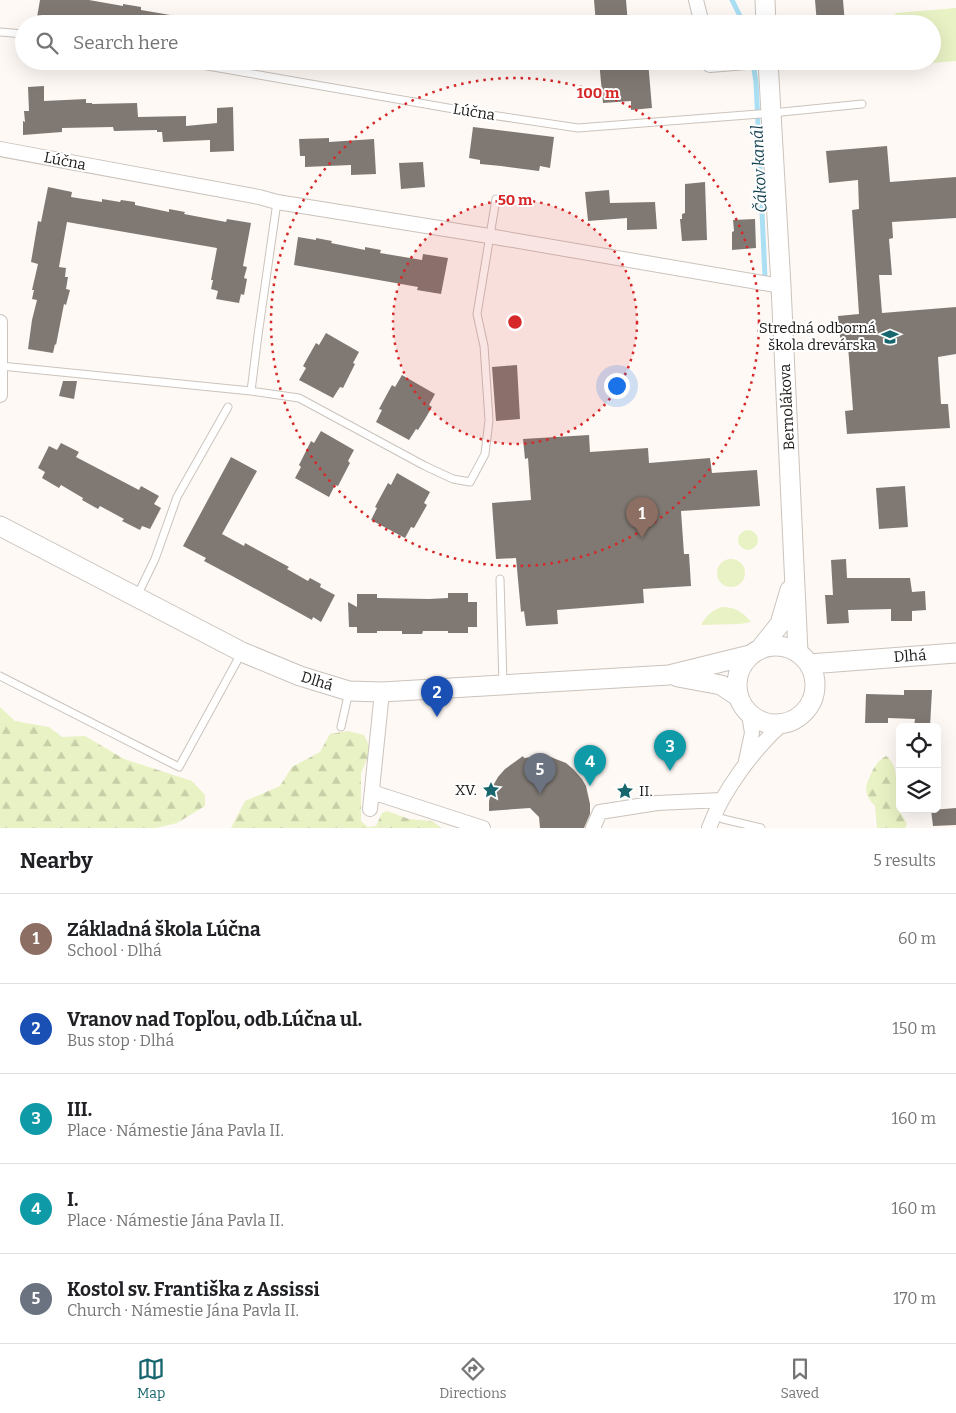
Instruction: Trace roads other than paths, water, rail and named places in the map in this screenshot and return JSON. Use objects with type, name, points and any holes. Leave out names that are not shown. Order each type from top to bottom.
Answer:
[{"type":"street","points":[[696,0],[700,15]]},
{"type":"street","points":[[765,0],[766,15]]},
{"type":"street","name":"Bernolákova","points":[[769,70],[795,574],[804,658]]},
{"type":"street","name":"Lúčna","points":[[0,149],[259,197],[277,202],[781,286]]},
{"type":"street","points":[[0,322],[0,395]]},
{"type":"street","name":"Dlhá","points":[[0,526],[242,652],[300,676],[349,691],[382,692],[669,675]]},
{"type":"street","points":[[669,675],[755,652],[770,646],[789,648],[804,658],[813,673],[815,682],[811,701],[799,716],[782,724],[770,724],[759,720],[749,714],[743,706],[738,697],[737,686],[738,675],[743,664],[755,652],[780,624],[795,574]]},
{"type":"street","name":"Dlhá","points":[[804,658],[864,659],[956,653]]},
{"type":"street","points":[[814,692],[831,673],[864,659]]},
{"type":"street","points":[[669,675],[721,685],[738,697]]},
{"type":"street","points":[[370,810],[382,692]]},
{"type":"street","points":[[744,767],[752,733],[749,714]]},
{"type":"street","points":[[709,828],[722,800],[744,767],[765,739],[782,724]]},
{"type":"street","points":[[372,792],[483,828]]},
{"type":"street","points":[[593,828],[600,812],[657,804],[722,800]]},
{"type":"lane","points":[[0,32],[15,33]]},
{"type":"lane","name":"Lúčna","points":[[231,70],[471,112],[578,128],[862,104]]},
{"type":"lane","points":[[1,366],[251,391],[299,398],[425,466],[453,479],[470,482],[485,454],[489,420],[484,346],[477,314],[496,199]]},
{"type":"lane","points":[[251,391],[277,202]]},
{"type":"lane","points":[[137,596],[155,559],[178,497],[228,406]]},
{"type":"lane","points":[[500,579],[504,685]]},
{"type":"lane","points":[[0,676],[179,767],[242,652]]},
{"type":"lane","points":[[342,727],[349,691]]},
{"type":"lane","points":[[714,814],[723,819],[761,828]]},
{"type":"waterway","name":"Čákov kanál","points":[[732,0],[740,15]]},
{"type":"waterway","name":"Čákov kanál","points":[[754,70],[765,277]]},
{"type":"place","name":"Stredná odborná škola drevárska","points":[[890,337]]},
{"type":"place","name":"Základná škola Lúčna","points":[[642,538]]},
{"type":"place","name":"Vranov nad Topľou, odb.Lúčna ul.","points":[[437,717]]},
{"type":"place","name":"III.","points":[[670,771]]},
{"type":"place","name":"I.","points":[[590,786]]},
{"type":"place","name":"XV.","points":[[491,790]]},
{"type":"place","name":"II.","points":[[625,791]]},
{"type":"place","name":"Kostol sv. Františka z Assissi","points":[[540,794]]}]
